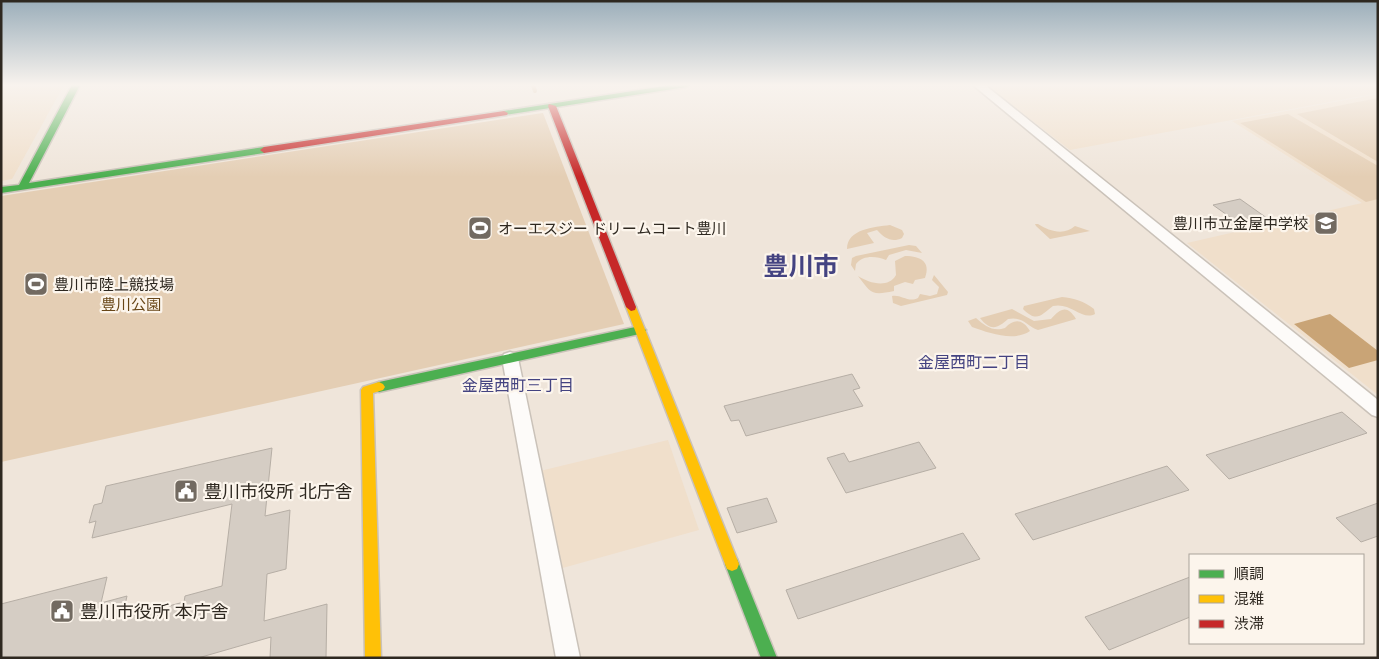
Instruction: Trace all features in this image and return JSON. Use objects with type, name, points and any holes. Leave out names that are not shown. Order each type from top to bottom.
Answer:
[{"type":"street","points":[[22,187],[60,116]]},
{"type":"street","points":[[1,190],[488,116]]},
{"type":"street","points":[[556,116],[769,658]]},
{"type":"street","points":[[1016,116],[1378,410]]},
{"type":"street","points":[[373,658],[367,390],[640,330]]},
{"type":"street","points":[[510,358],[568,658]]},
{"type":"shaded area","points":[[1,116],[47,116],[12,179],[1,181]]},
{"type":"shaded area","points":[[1026,116],[1255,116],[1070,150]]},
{"type":"shaded area","name":"豊川市立金屋中学校","points":[[1260,116],[1378,116],[1378,395],[1187,243],[1362,203],[1232,121]]},
{"type":"shaded area","points":[[1330,314],[1378,351],[1378,360],[1349,368],[1294,324]]},
{"type":"shaded area","points":[[668,440],[699,530],[559,569],[540,471]]},
{"type":"green space","name":"豊川公園","points":[[525,116],[544,116],[624,324],[1,462],[1,196]]},
{"type":"green space","points":[[1279,116],[1291,116],[1378,166],[1378,199],[1366,202],[1240,123]]},
{"type":"green space","points":[[1300,116],[1378,116],[1378,162]]},
{"type":"green space","points":[[1035,224],[1047,229],[1061,232],[1075,226],[1090,231],[1050,239]]},
{"type":"green space","points":[[890,225],[902,230],[904,234],[902,238],[888,239],[877,230],[867,233],[874,243],[847,249],[848,242],[856,233],[869,228]]},
{"type":"green space","points":[[909,245],[916,246],[922,253],[906,250],[889,255],[886,260],[874,257],[862,259],[856,264],[855,271],[851,265],[852,258],[856,256]]},
{"type":"green space","points":[[905,256],[916,257],[926,264],[927,272],[925,278],[915,280],[913,284],[905,282],[894,286],[894,291],[876,293],[869,290],[858,276],[867,281],[888,282],[896,275],[895,261]]},
{"type":"green space","points":[[934,275],[948,292],[947,295],[901,306],[893,303],[892,296],[911,300],[918,298],[920,294],[930,296],[937,294],[939,287],[932,280]]},
{"type":"green space","points":[[1062,297],[1075,299],[1086,304],[1094,309],[1095,314],[1085,315],[1059,305],[1053,306],[1042,315],[1035,317],[1023,309],[1024,306]]},
{"type":"green space","points":[[1012,309],[1034,321],[1051,319],[1057,313],[1064,310],[1070,311],[1076,319],[1038,330],[1013,318],[1008,319],[1001,325],[991,327],[980,318]]},
{"type":"green space","points":[[976,318],[993,329],[1005,328],[1018,321],[1024,324],[1030,331],[1017,336],[994,334],[972,327],[968,321]]},
{"type":"building","points":[[1240,199],[1271,221],[1244,227],[1213,205]]},
{"type":"building","points":[[852,374],[860,388],[853,390],[863,406],[746,436],[739,420],[731,421],[724,406]]},
{"type":"building","points":[[1342,412],[1367,433],[1229,479],[1206,455]]},
{"type":"building","points":[[919,442],[936,468],[846,493],[827,458],[844,453],[849,462]]},
{"type":"building","points":[[272,448],[265,516],[290,510],[286,569],[267,574],[264,621],[327,604],[326,658],[270,658],[271,637],[198,658],[1,658],[1,604],[107,577],[101,603],[127,596],[122,618],[184,602],[185,596],[222,586],[232,504],[92,538],[96,521],[89,523],[94,505],[102,503],[106,486]]},
{"type":"building","points":[[1167,466],[1189,490],[1033,540],[1015,514]]},
{"type":"building","points":[[767,498],[777,522],[737,533],[727,508]]},
{"type":"building","points":[[1378,503],[1378,536],[1361,542],[1336,518]]},
{"type":"building","points":[[963,533],[980,559],[798,619],[786,590]]},
{"type":"building","points":[[1189,577],[1189,617],[1109,650],[1085,617]]},
{"type":"traffic: fast","points":[[22,187],[60,116]]},
{"type":"traffic: fast","points":[[1,190],[264,150]]},
{"type":"traffic: fast","points":[[379,387],[640,330]]},
{"type":"traffic: fast","points":[[732,564],[769,658]]},
{"type":"traffic: slow","points":[[631,307],[732,564]]},
{"type":"traffic: slow","points":[[373,658],[367,390],[379,387]]},
{"type":"traffic: jam","points":[[264,150],[486,116]]},
{"type":"traffic: jam","points":[[556,116],[631,307]]},
{"type":"place","name":"豊川市立金屋中学校","points":[[1326,223]]},
{"type":"place","name":"オーエスジー ドリームコート豊川","points":[[480,228]]},
{"type":"place","name":"豊川市陸上競技場","points":[[36,284]]},
{"type":"place","name":"豊川市役所 北庁舎","points":[[186,491]]},
{"type":"place","name":"豊川市役所 本庁舎","points":[[62,611]]},
{"type":"district","name":"豊川市","points":[[801,265]]},
{"type":"district","name":"金屋西町二丁目","points":[[974,362]]},
{"type":"district","name":"金屋西町三丁目","points":[[518,385]]}]
